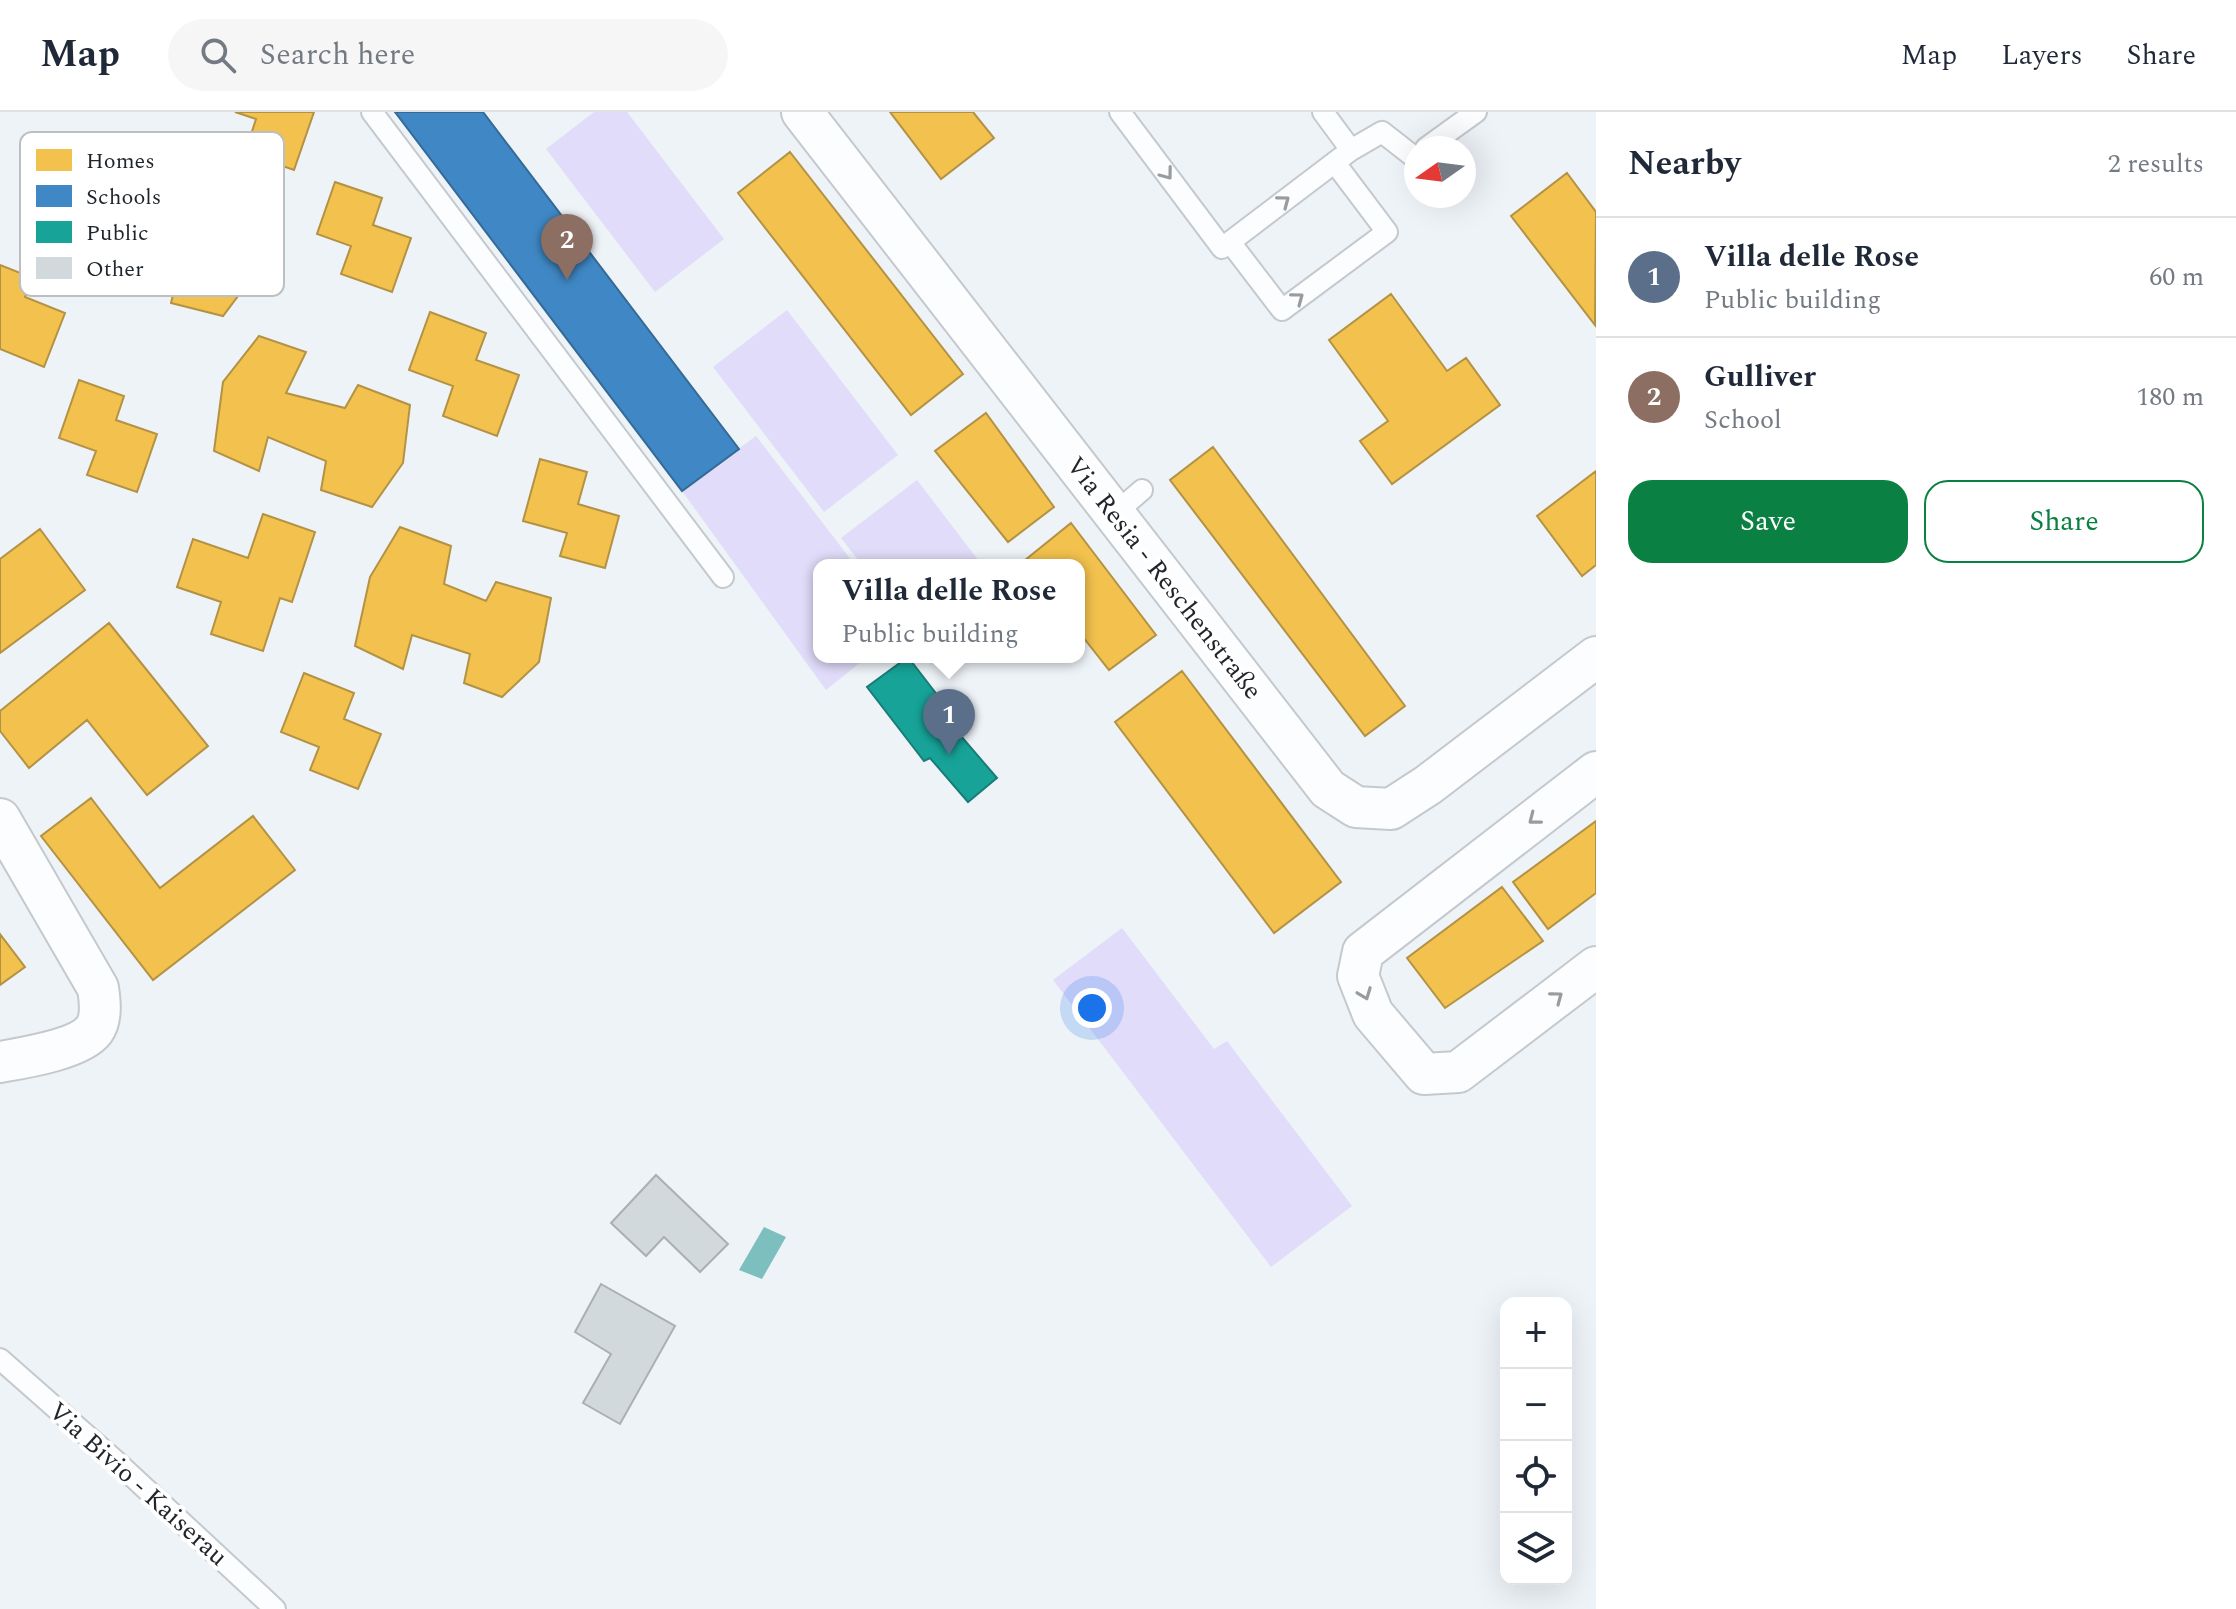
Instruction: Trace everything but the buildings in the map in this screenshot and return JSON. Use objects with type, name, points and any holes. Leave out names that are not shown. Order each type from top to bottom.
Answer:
[{"type":"street","name":"Via Resia - Reschenstraße","points":[[802,112],[1128,502],[1328,789],[1356,807],[1391,809],[1428,785],[1596,657]]},
{"type":"street","points":[[1596,772],[1363,952],[1358,976],[1373,1014],[1424,1074],[1458,1072],[1596,967]]},
{"type":"street","points":[[0,819],[98,988],[101,1006],[93,1030],[69,1047],[0,1062]]},
{"type":"lane","points":[[372,112],[723,577]]},
{"type":"lane","points":[[1120,112],[1222,248],[1343,157],[1382,132],[1404,149]]},
{"type":"lane","points":[[1230,242],[1282,310],[1387,232],[1343,157],[1323,112]]},
{"type":"lane","points":[[1443,136],[1476,112]]},
{"type":"lane","name":"Via Bivio - Kaiserau","points":[[0,1359],[118,1463],[275,1609]]},
{"type":"shaded area","points":[[594,112],[627,112],[724,239],[655,292],[546,149]]},
{"type":"shaded area","points":[[787,310],[898,455],[824,512],[713,367]]},
{"type":"shaded area","points":[[756,436],[850,559],[813,559],[813,663],[860,663],[826,690],[682,491]]},
{"type":"shaded area","points":[[917,480],[977,559],[857,559],[841,538]]},
{"type":"shaded area","points":[[1122,928],[1214,1049],[1227,1041],[1352,1206],[1271,1267],[1053,980]]},
{"type":"water","points":[[764,1227],[786,1237],[762,1279],[739,1270]]},
{"type":"place","name":"Gulliver","points":[[567,280]]},
{"type":"place","name":"Villa delle Rose","points":[[949,755]]}]
